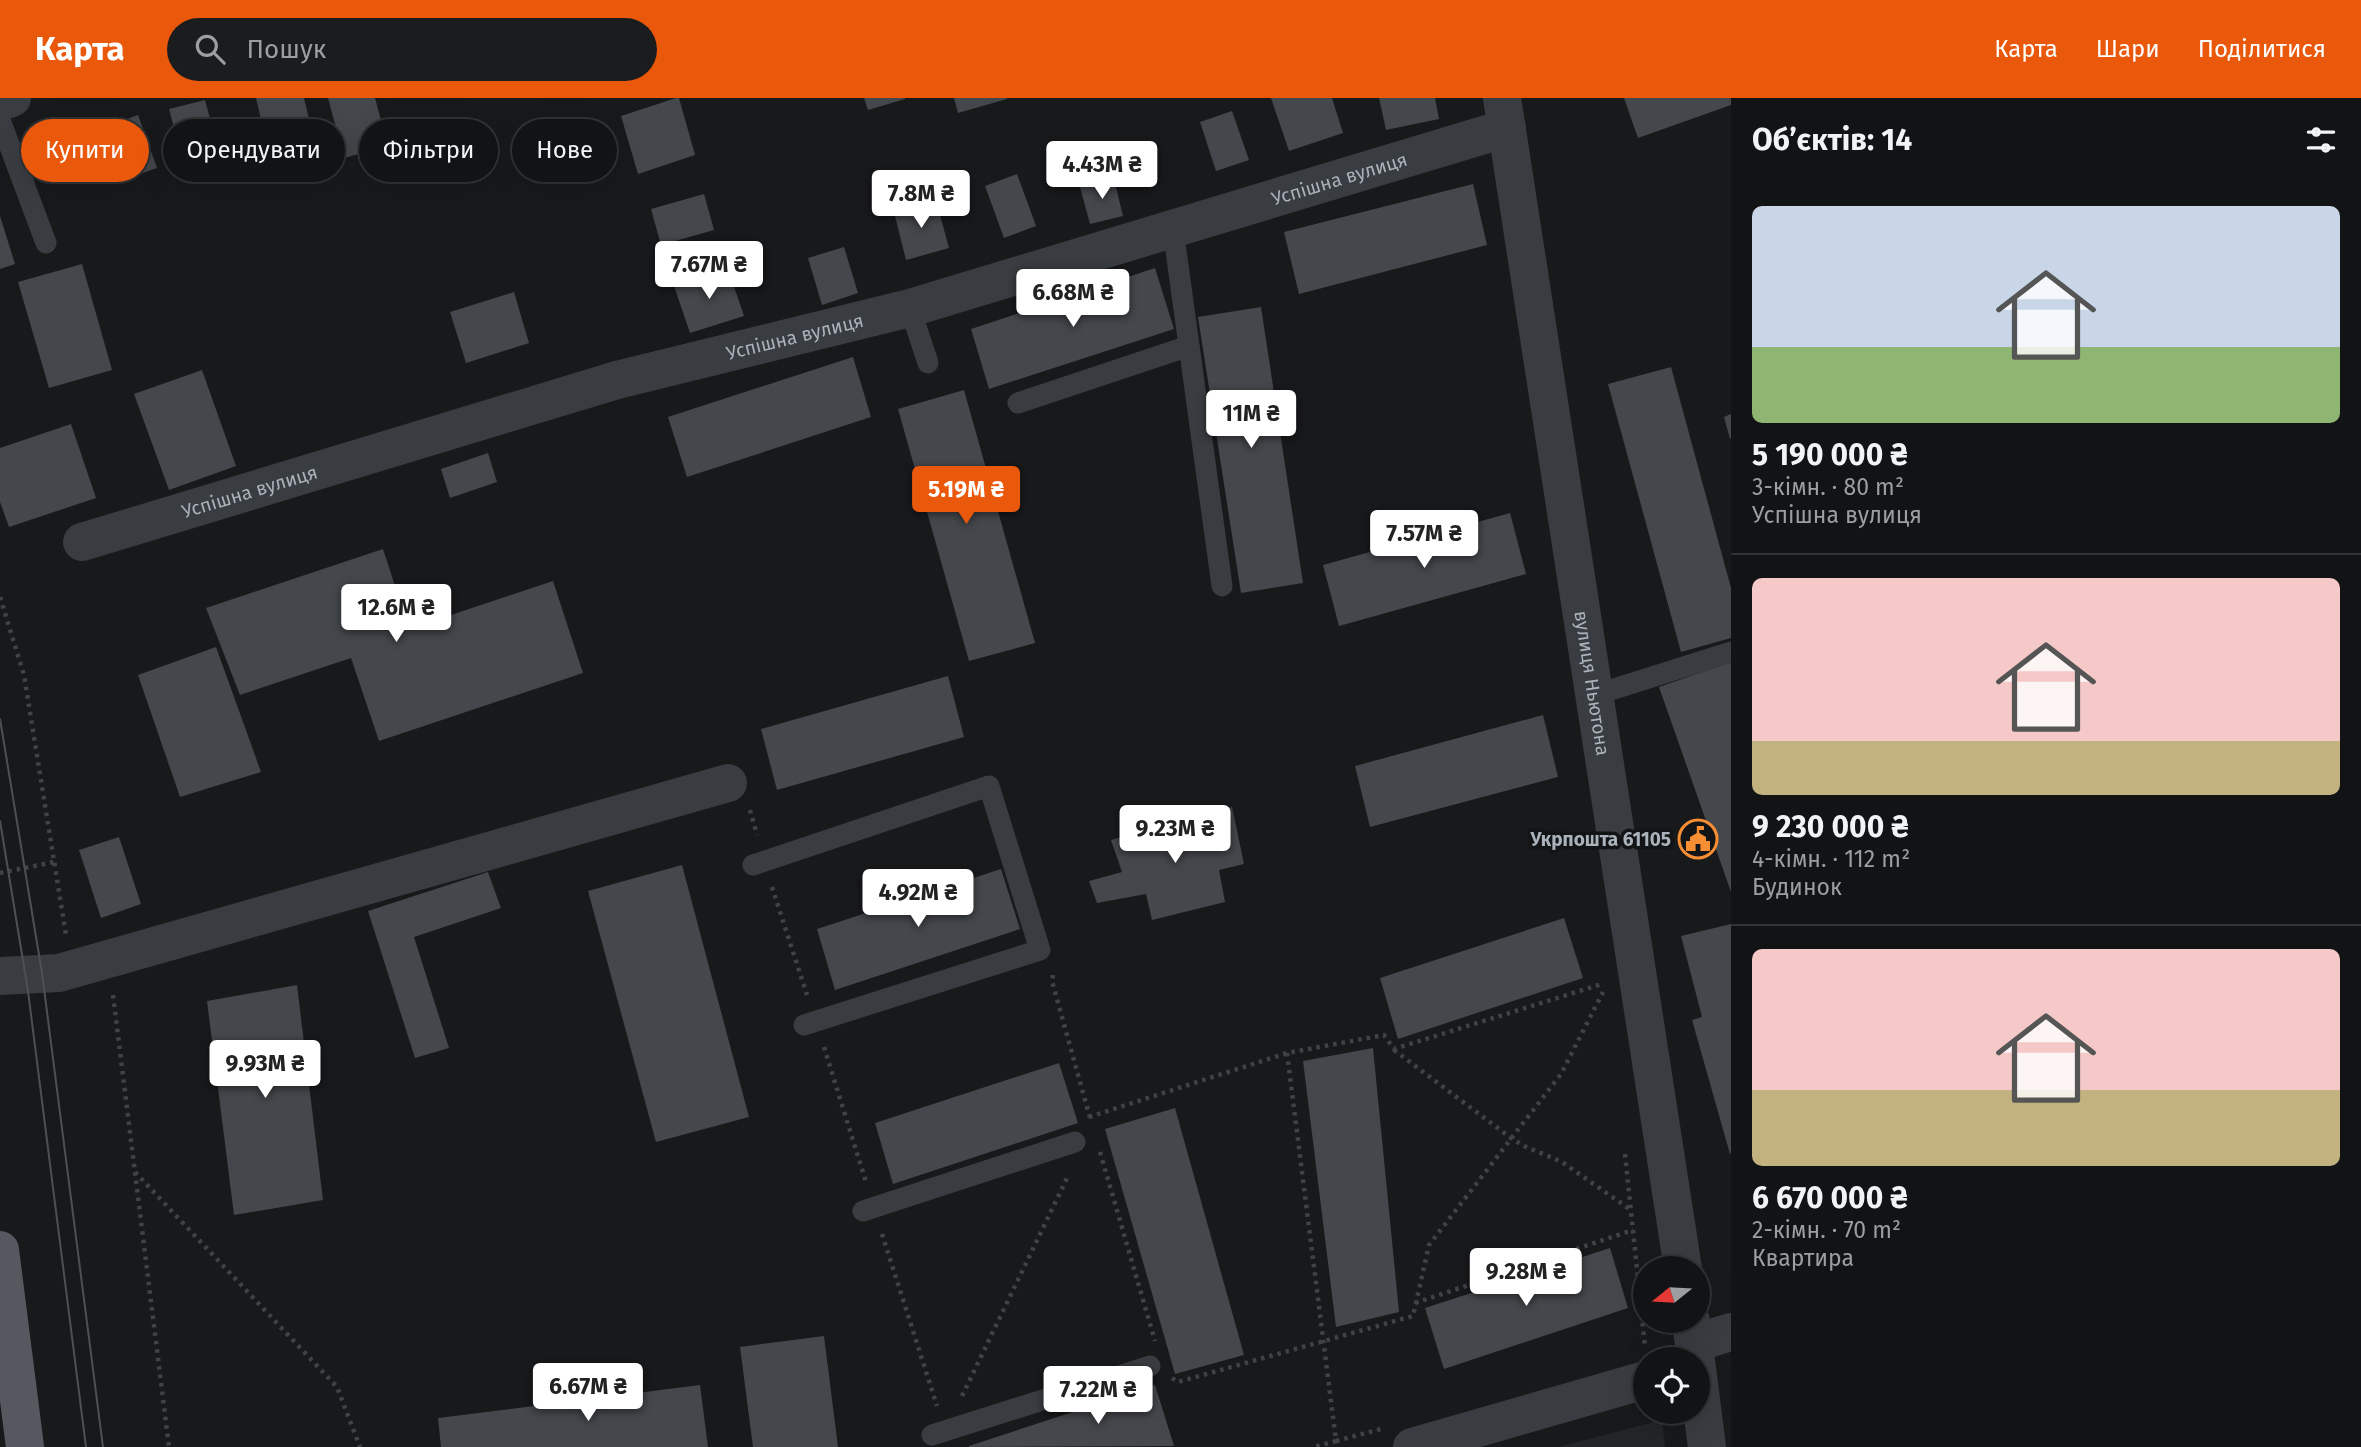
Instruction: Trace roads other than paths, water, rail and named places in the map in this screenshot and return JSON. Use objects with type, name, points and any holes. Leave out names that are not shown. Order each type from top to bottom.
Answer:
[{"type":"main road","points":[[0,1250],[6,1347],[25,1447]]},
{"type":"street","points":[[0,102],[12,98]]},
{"type":"street","name":"Успішна вулиця","points":[[82,542],[617,380],[910,308],[1173,229],[1504,113]]},
{"type":"street","name":"вулиця Ньютона","points":[[1504,113],[1681,1256]]},
{"type":"street","points":[[0,976],[59,973],[729,783]]},
{"type":"street","points":[[1698,1347],[1731,1332]]},
{"type":"street","points":[[1425,1440],[1633,1373]]},
{"type":"street","points":[[1704,1424],[1707,1447]]},
{"type":"lane","points":[[0,120],[46,243]]},
{"type":"lane","points":[[1173,229],[1222,586]]},
{"type":"lane","points":[[910,308],[928,363]]},
{"type":"lane","points":[[1018,403],[1189,346]]},
{"type":"lane","points":[[1595,695],[1731,652]]},
{"type":"lane","points":[[758,864],[989,786],[1040,950],[810,1023]]},
{"type":"lane","points":[[868,1210],[1082,1148]]},
{"type":"lane","points":[[939,1433],[1157,1362]]},
{"type":"tram line","points":[[0,719],[42,973],[103,1447]]},
{"type":"tram line","points":[[0,821],[28,991],[86,1447]]},
{"type":"place","name":"Укрпошта 61105","points":[[1698,839]]}]
